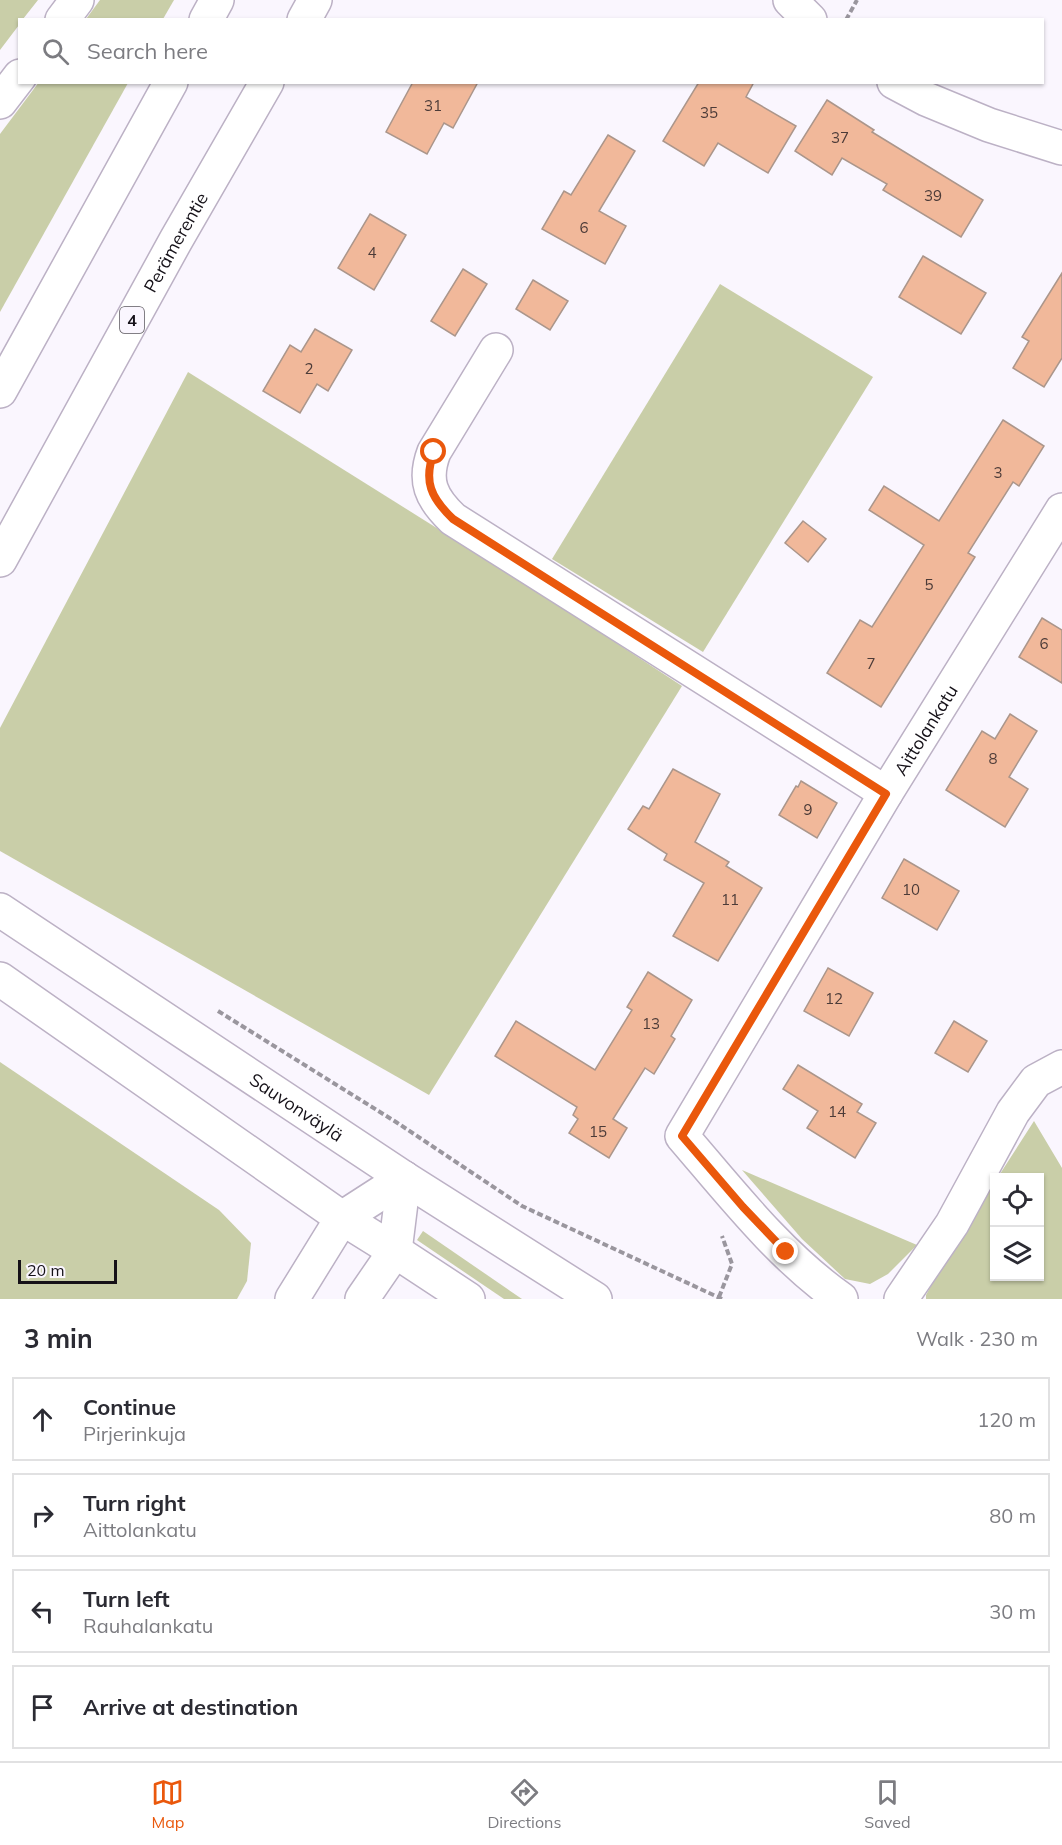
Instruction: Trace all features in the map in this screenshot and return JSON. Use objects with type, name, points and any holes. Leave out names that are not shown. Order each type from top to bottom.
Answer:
[{"type":"main road","points":[[64,18],[77,0]]},
{"type":"main road","points":[[207,18],[217,0]]},
{"type":"main road","points":[[305,18],[315,0]]},
{"type":"main road","points":[[790,0],[808,18]]},
{"type":"main road","points":[[0,102],[18,79]]},
{"type":"main road","points":[[0,391],[170,84]]},
{"type":"main road","name":"Perämerentie","points":[[0,560],[176,240],[266,84]]},
{"type":"main road","points":[[898,84],[926,99],[989,125],[1062,148]]},
{"type":"main road","points":[[496,350],[434,452],[428,466],[427,477],[430,489],[444,511],[453,519],[886,794]]},
{"type":"main road","name":"Aittolankatu","points":[[841,1299],[786,1252],[743,1207],[682,1136],[886,794],[1062,510]]},
{"type":"main road","name":"Sauvonväylä","points":[[0,910],[404,1178],[595,1299]]},
{"type":"main road","points":[[0,979],[342,1218],[468,1299]]},
{"type":"main road","points":[[901,1299],[952,1224],[1013,1112],[1036,1081],[1062,1067]]},
{"type":"main road","points":[[292,1299],[342,1218],[404,1178]]},
{"type":"main road","points":[[362,1299],[395,1251],[404,1178]]},
{"type":"path","points":[[847,18],[857,0]]},
{"type":"path","points":[[214,1008],[386,1116],[522,1206],[722,1299]]},
{"type":"green space","points":[[0,0],[38,0],[24,18],[18,18],[18,26],[0,50]]},
{"type":"green space","points":[[100,0],[174,0],[164,18],[87,18]]},
{"type":"green space","points":[[38,84],[127,84],[0,312],[0,134]]},
{"type":"green space","points":[[720,284],[873,377],[703,652],[552,559]]},
{"type":"green space","points":[[188,372],[534,589],[682,686],[429,1095],[0,851],[0,728]]},
{"type":"green space","points":[[0,1062],[219,1210],[251,1243],[247,1281],[237,1299],[0,1299]]},
{"type":"green space","points":[[1034,1121],[1062,1168],[1062,1299],[926,1299],[946,1257],[990,1189],[990,1281],[1044,1281],[1044,1173],[1001,1173]]},
{"type":"green space","points":[[742,1170],[917,1245],[888,1274],[870,1284],[845,1279],[802,1239]]},
{"type":"green space","points":[[423,1231],[522,1299],[504,1299],[417,1240]]},
{"type":"building","points":[[412,84],[477,84],[453,128],[444,123],[427,154],[386,132]]},
{"type":"building","points":[[698,84],[753,84],[746,97],[796,126],[768,173],[718,143],[704,166],[663,141]]},
{"type":"building","points":[[827,100],[874,130],[872,132],[983,200],[961,237],[883,190],[887,184],[842,158],[832,175],[795,151]]},
{"type":"building","points":[[608,135],[635,151],[599,211],[626,226],[605,264],[542,229],[564,191],[571,195]]},
{"type":"building","points":[[370,214],[406,235],[374,290],[338,268]]},
{"type":"building","points":[[923,256],[986,293],[961,334],[899,297]]},
{"type":"building","points":[[463,269],[487,284],[455,336],[431,321]]},
{"type":"building","points":[[1062,273],[1062,358],[1044,387],[1013,368],[1029,341],[1022,337]]},
{"type":"building","points":[[533,280],[568,301],[550,330],[516,309]]},
{"type":"building","points":[[315,329],[352,350],[328,391],[317,384],[300,413],[263,391],[290,345],[301,352]]},
{"type":"building","points":[[1003,420],[1044,446],[1019,486],[1013,482],[968,553],[975,557],[881,707],[827,673],[860,620],[872,627],[924,545],[869,510],[884,486],[939,521]]},
{"type":"building","points":[[803,521],[826,539],[808,562],[785,543]]},
{"type":"building","points":[[1042,618],[1062,630],[1062,683],[1019,657]]},
{"type":"building","points":[[1010,714],[1037,731],[1009,777],[1028,789],[1005,827],[946,790],[982,731],[995,739]]},
{"type":"building","points":[[673,769],[720,794],[695,842],[729,862],[726,866],[762,888],[718,961],[673,936],[704,883],[664,860],[667,854],[628,829],[643,806],[649,809]]},
{"type":"building","points":[[801,781],[837,803],[817,838],[779,815]]},
{"type":"building","points":[[904,859],[959,891],[937,930],[882,898]]},
{"type":"building","points":[[828,968],[873,993],[849,1036],[804,1011]]},
{"type":"building","points":[[648,972],[692,1000],[671,1036],[675,1039],[654,1074],[645,1068],[613,1119],[627,1128],[609,1158],[569,1133],[578,1119],[573,1115],[577,1107],[495,1056],[516,1021],[595,1070],[632,1010],[627,1007]]},
{"type":"building","points":[[954,1021],[987,1041],[968,1072],[935,1053]]},
{"type":"building","points":[[798,1065],[862,1104],[857,1112],[876,1123],[855,1158],[807,1128],[818,1111],[783,1089]]},
{"type":"route","points":[[434,452],[428,466],[427,477],[430,489],[444,511],[453,519],[886,794],[682,1136],[743,1207],[786,1252]]}]
